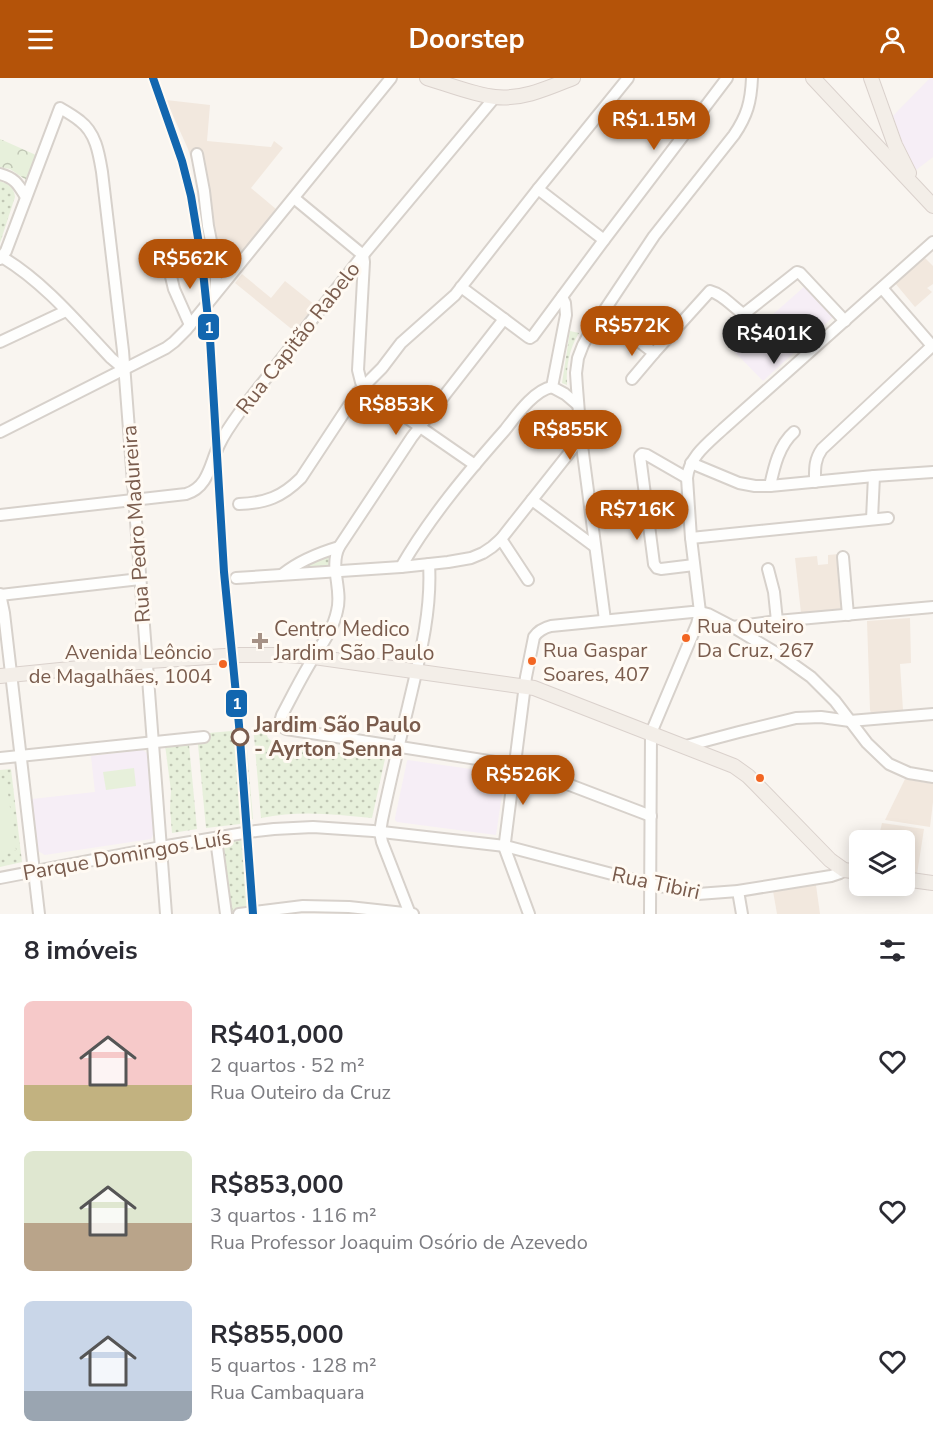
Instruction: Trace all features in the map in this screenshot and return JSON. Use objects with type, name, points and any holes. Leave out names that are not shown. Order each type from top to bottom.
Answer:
[{"type":"main road","points":[[427,78],[456,82],[495,98],[510,98],[534,93],[573,78]]},
{"type":"main road","points":[[813,78],[933,206]]},
{"type":"main road","points":[[871,78],[895,145],[912,177],[912,184]]},
{"type":"main road","points":[[5,676],[146,662],[240,655],[287,655],[525,686],[549,693],[686,746],[741,770],[830,861],[849,871]]},
{"type":"main road","points":[[915,881],[933,883]]},
{"type":"street","points":[[0,432],[166,348],[180,336],[391,78]]},
{"type":"street","points":[[239,504],[266,500],[290,489],[309,466],[363,386],[382,368],[401,343],[447,303],[461,287],[628,78]]},
{"type":"street","points":[[461,287],[532,338],[727,78]]},
{"type":"street","points":[[605,620],[581,438],[576,373],[578,358],[602,313],[654,236],[744,121],[752,92],[752,78]]},
{"type":"street","name":"Rua Capitão Rabelo","points":[[0,515],[194,492],[201,486],[207,475],[230,425],[363,255],[495,98]]},
{"type":"street","name":"Rua Pedro Madureira","points":[[26,197],[60,108],[80,121],[93,136],[98,149],[104,183],[124,369],[166,914]]},
{"type":"street","points":[[197,154],[216,266],[216,292]]},
{"type":"street","points":[[0,174],[16,182],[26,197],[1,258],[18,267],[33,279],[124,369]]},
{"type":"street","points":[[538,189],[604,240]]},
{"type":"street","points":[[294,198],[363,255],[358,370],[363,386],[474,465]]},
{"type":"street","points":[[650,914],[651,734],[700,612],[691,538],[687,478],[691,463],[718,434],[933,242]]},
{"type":"street","points":[[168,264],[176,295],[190,325]]},
{"type":"street","points":[[632,379],[710,291],[745,313],[797,272],[845,321]]},
{"type":"street","points":[[814,482],[815,462],[822,449],[933,346],[882,288]]},
{"type":"street","points":[[552,387],[566,315],[562,297]]},
{"type":"street","points":[[0,342],[66,311]]},
{"type":"street","points":[[602,313],[654,352]]},
{"type":"street","points":[[504,319],[419,427],[339,547],[335,558],[339,595],[336,616],[282,715],[281,726],[286,729],[525,767],[651,816]]},
{"type":"street","points":[[111,358],[118,352],[121,344]]},
{"type":"street","points":[[401,567],[429,524],[474,465],[537,394],[552,387],[578,405]]},
{"type":"street","points":[[770,486],[780,452],[786,440],[794,432]]},
{"type":"street","points":[[236,578],[401,567],[471,558],[483,553],[501,539],[581,438]]},
{"type":"street","points":[[687,478],[647,455],[640,456],[655,567],[661,569],[694,565]]},
{"type":"street","points":[[691,463],[739,483],[755,486],[933,472]]},
{"type":"street","points":[[872,519],[874,476]]},
{"type":"street","points":[[590,505],[646,498]]},
{"type":"street","points":[[532,500],[594,546]]},
{"type":"street","points":[[691,538],[888,519]]},
{"type":"street","points":[[501,539],[528,580]]},
{"type":"street","points":[[281,576],[318,554],[339,547]]},
{"type":"street","points":[[843,557],[848,615]]},
{"type":"street","points":[[239,914],[303,906],[349,907],[412,914],[380,832],[416,672],[429,598],[429,564]]},
{"type":"street","points":[[768,569],[774,592],[777,621]]},
{"type":"street","points":[[39,914],[20,756],[5,676],[4,613],[0,594],[140,579]]},
{"type":"street","points":[[733,627],[933,607]]},
{"type":"street","points":[[529,914],[505,846],[532,645],[537,632],[551,626],[700,612],[733,627],[811,677],[827,692],[867,743],[889,764],[909,773],[933,777]]},
{"type":"street","points":[[686,746],[796,718],[821,717],[850,721],[933,714]]},
{"type":"street","points":[[0,758],[204,737]]},
{"type":"street","name":"Parque Domingos Luís","points":[[0,878],[161,847],[298,827],[380,832],[505,846]]},
{"type":"street","points":[[216,839],[226,914]]},
{"type":"street","name":"Rua Tibiri","points":[[505,846],[650,884],[698,894],[738,891],[831,876],[844,870]]},
{"type":"street","points":[[738,891],[742,914]]},
{"type":"shaded area","points":[[930,78],[933,78],[933,157],[916,170],[905,150],[893,116]]},
{"type":"shaded area","points":[[166,100],[210,105],[207,141],[271,147],[274,141],[283,148],[251,188],[276,209],[211,290],[208,246],[195,173],[188,149]]},
{"type":"shaded area","points":[[925,258],[933,266],[933,284],[927,288],[932,292],[915,307],[895,283]]},
{"type":"shaded area","points":[[242,274],[271,298],[285,281],[315,305],[294,331],[235,283]]},
{"type":"shaded area","points":[[805,286],[833,317],[763,381],[724,341],[744,321],[754,331]]},
{"type":"shaded area","points":[[839,554],[845,608],[801,613],[795,558],[817,556],[818,565],[828,564],[828,555]]},
{"type":"shaded area","points":[[910,618],[911,663],[900,664],[903,710],[871,713],[867,621]]},
{"type":"shaded area","points":[[143,750],[148,754],[154,833],[151,839],[45,855],[38,851],[32,799],[95,792],[91,756]]},
{"type":"shaded area","points":[[408,760],[505,774],[496,835],[397,822],[395,818]]},
{"type":"shaded area","points":[[905,779],[933,784],[930,827],[885,820]]},
{"type":"shaded area","points":[[882,823],[924,829],[917,874],[915,874],[915,830],[880,830]]},
{"type":"shaded area","points":[[816,885],[820,914],[777,914],[773,891]]},
{"type":"green space","points":[[0,139],[36,155],[26,180],[10,169],[0,167]]},
{"type":"green space","points":[[0,181],[10,186],[15,197],[0,243]]},
{"type":"green space","points":[[570,331],[579,333],[569,358],[567,385],[562,383]]},
{"type":"green space","points":[[332,553],[334,569],[296,567]]},
{"type":"green space","points":[[243,730],[246,738],[253,819],[240,824],[206,828],[197,734]]},
{"type":"green space","points":[[252,730],[265,730],[268,738],[275,744],[385,759],[372,818],[303,813],[261,818]]},
{"type":"green space","points":[[188,734],[197,829],[172,833],[171,791],[164,737]]},
{"type":"green space","points":[[134,768],[136,786],[106,790],[103,772]]},
{"type":"green space","points":[[11,769],[22,862],[0,867],[0,770]]},
{"type":"green space","points":[[6,779],[16,850],[0,852],[0,780]]},
{"type":"green space","points":[[251,838],[258,914],[232,914],[222,840]]},
{"type":"transit line","name":"1","points":[[153,78],[182,161],[191,196],[202,262],[210,338],[224,572],[239,725],[253,914]]},
{"type":"place","name":"Rua Outeiro Da Cruz, 267","points":[[686,638]]},
{"type":"place","name":"Centro Medico Jardim São Paulo","points":[[260,641]]},
{"type":"place","name":"Rua Gaspar Soares, 407","points":[[532,661]]},
{"type":"place","name":"Avenida Leôncio de Magalhães, 1004","points":[[223,664]]},
{"type":"place","name":"Jardim São Paulo - Ayrton Senna","points":[[240,737]]}]
